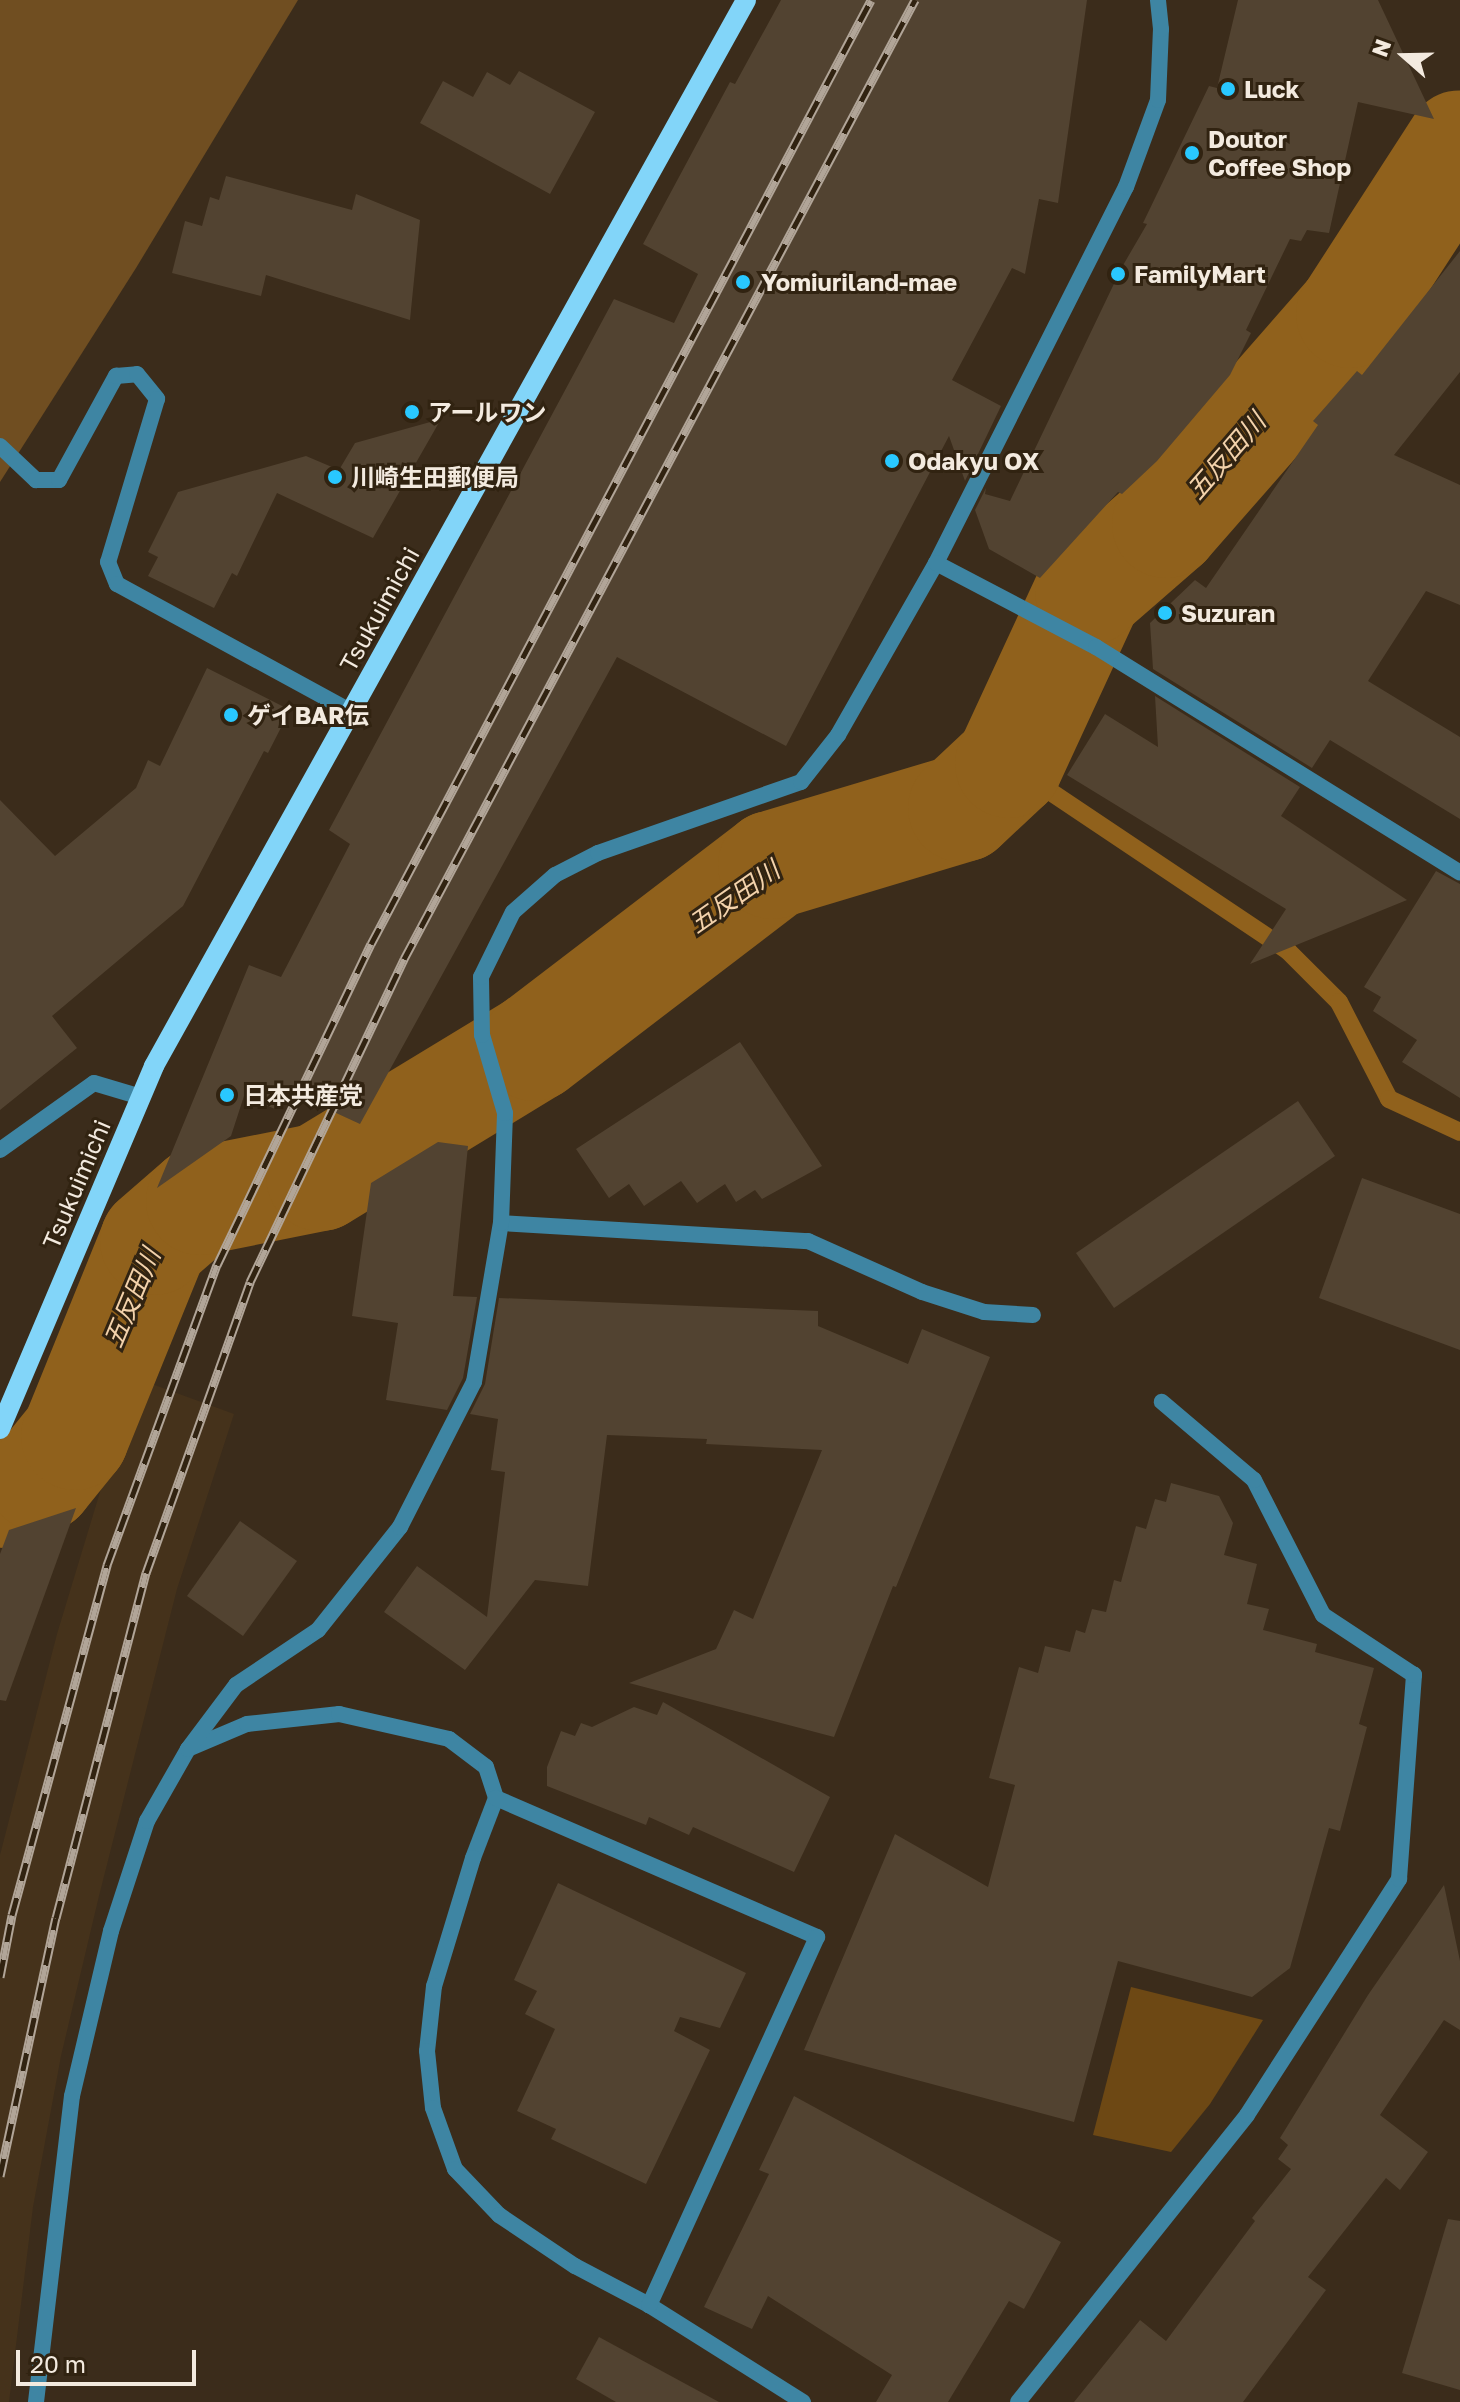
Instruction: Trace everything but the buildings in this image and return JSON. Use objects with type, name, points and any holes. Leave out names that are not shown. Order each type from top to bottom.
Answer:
[{"type":"main road","name":"Tsukuimichi","points":[[0,1429],[141,1097],[205,970],[352,712],[746,0]]},
{"type":"street","points":[[36,2402],[72,2096],[111,1931],[147,1821],[188,1749],[236,1685],[318,1630],[400,1527],[474,1382],[501,1223],[505,1113],[482,1035],[481,977],[513,912],[555,875],[598,853],[801,782],[838,735],[936,563],[1126,187],[1158,100],[1161,29],[1158,0]]},
{"type":"street","points":[[0,446],[36,480],[59,480],[116,376],[137,374],[157,399],[108,562],[117,584],[352,712]]},
{"type":"street","points":[[936,563],[1096,647],[1460,873]]},
{"type":"street","points":[[0,1150],[94,1083],[141,1097]]},
{"type":"street","points":[[501,1223],[808,1241],[922,1292],[984,1312],[1033,1315]]},
{"type":"street","points":[[1018,2402],[1247,2115],[1399,1879],[1414,1675],[1323,1615],[1254,1480],[1162,1402]]},
{"type":"street","points":[[188,1749],[247,1724],[339,1714],[449,1739],[486,1767],[496,1798],[473,1858],[434,1986],[427,2051],[433,2108],[455,2169],[499,2215],[575,2266],[649,2305],[803,2402]]},
{"type":"street","points":[[496,1798],[817,1937],[649,2305]]},
{"type":"shaded area","points":[[0,0],[298,0],[136,268],[0,482]]},
{"type":"shaded area","points":[[141,1380],[234,1414],[177,1589],[61,2056],[33,2207],[9,2402],[0,2402],[0,1855],[57,1634],[100,1492]]},
{"type":"shaded area","points":[[1131,1987],[1263,2020],[1210,2104],[1171,2152],[1093,2135]]},
{"type":"waterway","name":"五反田川","points":[[0,1493],[8,1494],[41,1478],[75,1436],[154,1241],[200,1201],[320,1177],[534,1047],[772,865],[962,808],[1009,764],[1089,591],[1166,524],[1350,314],[1460,144]]},
{"type":"waterway","points":[[1009,764],[1288,951],[1339,1002],[1389,1099],[1460,1132]]},
{"type":"railway","points":[[0,1977],[12,1915],[107,1565],[217,1265],[371,944],[871,0]]},
{"type":"railway","points":[[0,2176],[56,1918],[146,1573],[250,1282],[404,959],[915,0]]},
{"type":"place","name":"Luck","points":[[1228,89]]},
{"type":"place","name":"Doutor Coffee Shop","points":[[1192,153]]},
{"type":"place","name":"FamilyMart","points":[[1118,274]]},
{"type":"place","name":"Yomiuriland-mae","points":[[743,282]]},
{"type":"place","name":"アールワン","points":[[412,412]]},
{"type":"place","name":"Odakyu OX","points":[[892,461]]},
{"type":"place","name":"川崎生田郵便局","points":[[335,477]]},
{"type":"place","name":"Suzuran","points":[[1165,613]]},
{"type":"place","name":"ゲイBAR伝","points":[[231,715]]},
{"type":"place","name":"日本共産党","points":[[227,1095]]}]
